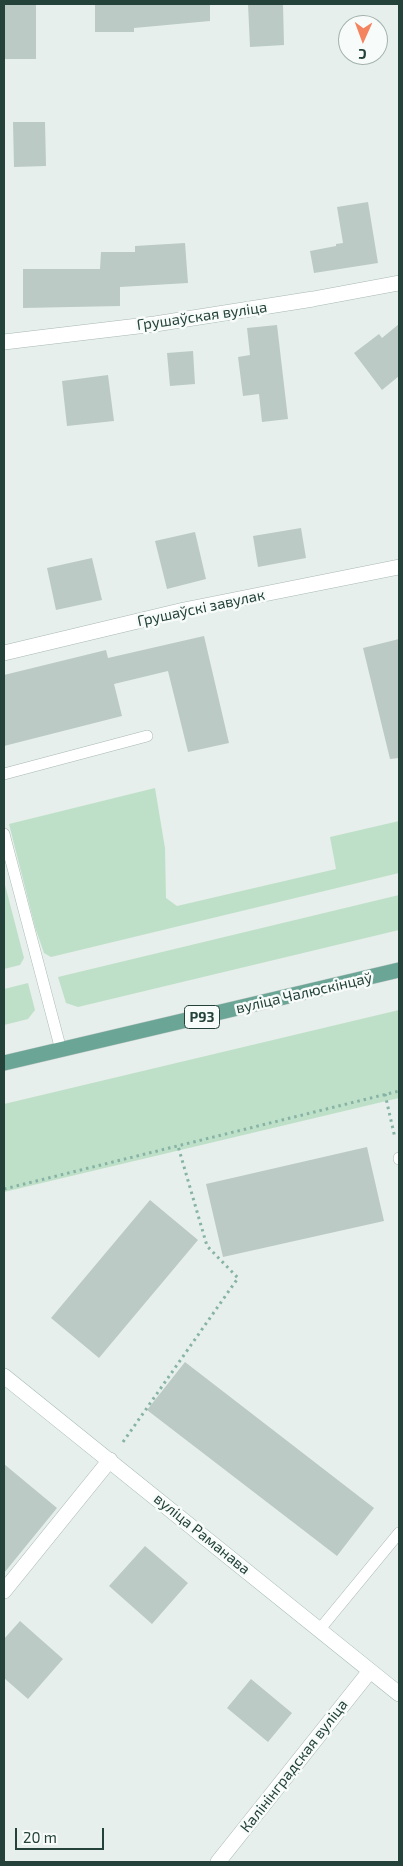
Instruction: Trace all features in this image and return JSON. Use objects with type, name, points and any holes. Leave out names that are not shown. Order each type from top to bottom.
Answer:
[{"type":"main road","name":"вуліца Чалюскінцаў","points":[[4,1063],[399,970]]},
{"type":"street","name":"Грушаўская вуліца","points":[[4,342],[155,324],[313,299],[399,283]]},
{"type":"street","name":"Грушаўскі завулак","points":[[4,653],[184,610],[399,567]]},
{"type":"street","name":"вуліца Раманава","points":[[4,1376],[399,1694]]},
{"type":"street","points":[[4,1591],[110,1460]]},
{"type":"street","name":"Калінінградская вуліца","points":[[218,1862],[370,1671]]},
{"type":"lane","points":[[4,774],[147,736]]},
{"type":"lane","points":[[4,834],[61,1050]]},
{"type":"lane","points":[[320,1629],[399,1533]]},
{"type":"path","points":[[4,1189],[399,1091]]},
{"type":"path","points":[[385,1094],[399,1158]]},
{"type":"path","points":[[110,1460],[238,1278],[207,1246],[178,1146]]},
{"type":"green space","points":[[155,788],[165,848],[166,898],[177,906],[336,869],[330,837],[399,821],[399,873],[51,957],[44,953],[35,927],[9,824]]},
{"type":"green space","points":[[4,881],[24,958],[20,965],[4,969]]},
{"type":"green space","points":[[399,895],[399,930],[78,1007],[66,1003],[58,977]]},
{"type":"green space","points":[[28,983],[35,1010],[28,1019],[4,1025],[4,989]]},
{"type":"green space","points":[[399,1010],[399,1098],[4,1192],[4,1104]]},
{"type":"building","points":[[4,4],[36,4],[36,59],[4,59]]},
{"type":"building","points":[[95,4],[210,4],[210,21],[134,28],[134,32],[95,32]]},
{"type":"building","points":[[248,4],[283,4],[284,45],[250,47]]},
{"type":"building","points":[[13,122],[45,122],[46,166],[14,167]]},
{"type":"building","points":[[368,202],[378,263],[314,273],[310,251],[343,243],[337,207]]},
{"type":"building","points":[[185,243],[188,283],[120,287],[120,306],[23,308],[23,269],[100,269],[101,252],[135,252],[135,246]]},
{"type":"building","points":[[399,324],[399,376],[382,390],[354,353],[379,334],[382,338]]},
{"type":"building","points":[[277,325],[288,419],[262,422],[259,394],[243,396],[238,357],[250,355],[247,328]]},
{"type":"building","points":[[193,351],[195,384],[170,386],[167,353]]},
{"type":"building","points":[[108,375],[114,421],[67,426],[62,381]]},
{"type":"building","points":[[301,528],[306,558],[258,567],[253,536]]},
{"type":"building","points":[[195,532],[206,579],[167,589],[155,541]]},
{"type":"building","points":[[92,558],[102,600],[56,610],[47,568]]},
{"type":"building","points":[[204,636],[229,743],[188,752],[168,671],[114,684],[122,716],[4,746],[4,675],[106,650],[108,658]]},
{"type":"building","points":[[399,639],[399,758],[390,759],[363,648]]},
{"type":"building","points":[[367,1147],[384,1221],[223,1257],[206,1184]]},
{"type":"building","points":[[150,1200],[198,1240],[99,1358],[51,1318]]},
{"type":"building","points":[[185,1362],[374,1508],[337,1556],[147,1410]]},
{"type":"building","points":[[4,1464],[57,1508],[4,1573]]},
{"type":"building","points":[[145,1546],[188,1583],[152,1624],[109,1586]]},
{"type":"building","points":[[20,1621],[63,1659],[28,1699],[4,1678],[4,1639]]},
{"type":"building","points":[[251,1679],[292,1713],[268,1742],[227,1708]]}]
